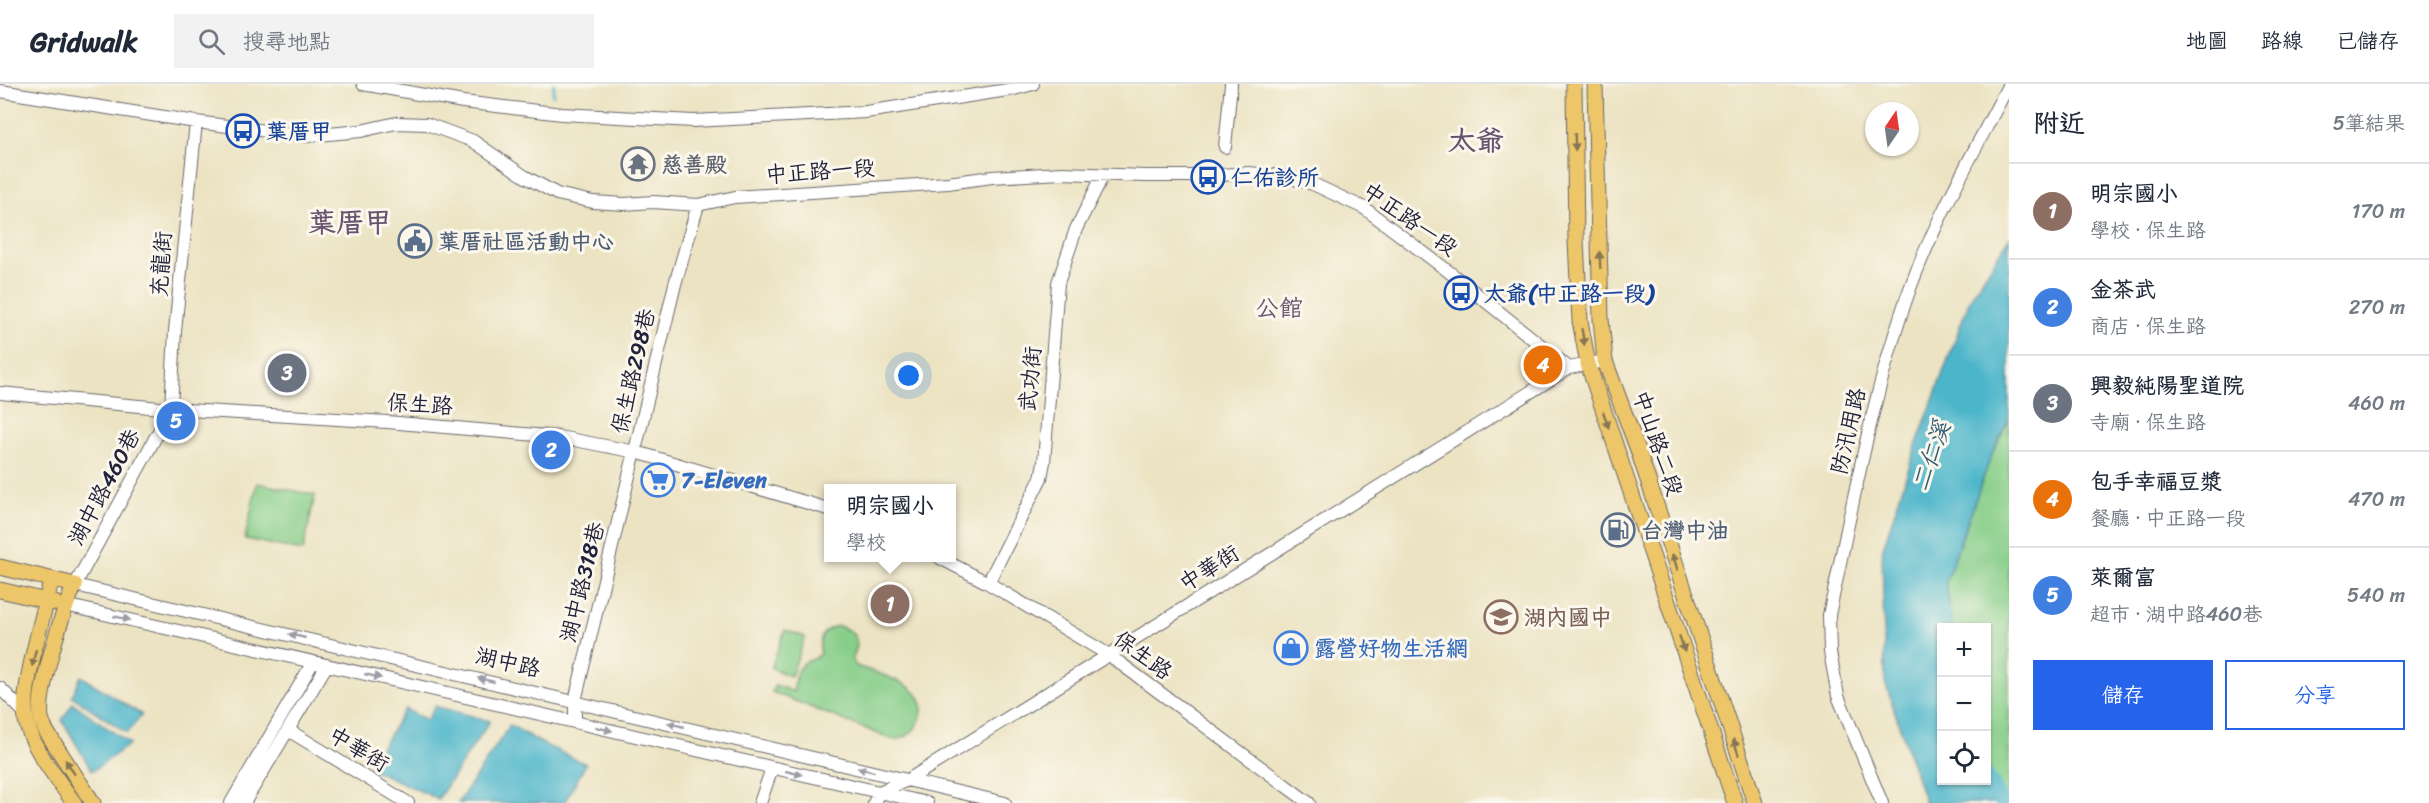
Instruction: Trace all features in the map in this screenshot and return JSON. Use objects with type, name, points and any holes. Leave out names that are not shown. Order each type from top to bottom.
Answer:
[{"type":"main road","name":"中山路二段","points":[[1574,84],[1576,241],[1580,321],[1588,364],[1735,803]]},
{"type":"main road","name":"中山路二段","points":[[1595,84],[1601,320],[1605,361],[1637,447],[1755,803]]},
{"type":"main road","name":"湖中路","points":[[0,567],[75,585]]},
{"type":"main road","points":[[51,580],[25,699],[25,721],[33,742],[74,803]]},
{"type":"main road","points":[[75,585],[65,605],[41,706],[41,719],[46,731],[93,803]]},
{"type":"main road","name":"湖中路","points":[[0,590],[65,605]]},
{"type":"street","points":[[363,84],[464,102],[562,114],[693,121],[866,112],[1033,84]]},
{"type":"street","points":[[1225,147],[1231,84]]},
{"type":"street","name":"防汛用路","points":[[1882,803],[1838,696],[1830,652],[1829,615],[1885,364],[1907,296],[1932,233],[2009,84]]},
{"type":"street","name":"中正路一段","points":[[0,91],[196,122],[307,136],[361,131],[396,123],[427,124],[473,141],[524,176],[557,194],[573,199],[624,204],[652,202],[698,205],[735,197],[1062,173],[1207,176],[1248,173],[1283,176],[1313,184],[1364,208],[1569,368]]},
{"type":"street","name":"充龍街","points":[[171,409],[175,331],[196,122]]},
{"type":"street","name":"武功街","points":[[988,582],[1041,478],[1058,283],[1076,229],[1103,175]]},
{"type":"street","name":"保生路298巷","points":[[636,452],[672,298],[698,205]]},
{"type":"street","points":[[1569,368],[1605,361]]},
{"type":"street","name":"中華街","points":[[876,797],[908,780],[1569,368]]},
{"type":"street","name":"保生路","points":[[0,393],[171,409],[519,432],[559,437],[636,452],[824,508]]},
{"type":"street","name":"湖中路460巷","points":[[75,585],[171,409]]},
{"type":"street","name":"湖中路318巷","points":[[575,723],[575,702],[636,452]]},
{"type":"street","name":"保生路","points":[[948,562],[988,582],[1109,655],[1309,803]]},
{"type":"street","name":"湖中路","points":[[75,585],[1005,803]]},
{"type":"street","name":"湖中路","points":[[65,605],[288,654],[313,663],[772,768],[876,797],[927,803]]},
{"type":"street","points":[[231,803],[313,663]]},
{"type":"street","points":[[244,803],[327,665]]},
{"type":"street","points":[[0,688],[25,713]]},
{"type":"street","name":"中華街","points":[[288,730],[408,803]]},
{"type":"street","points":[[760,803],[772,768]]},
{"type":"green space","points":[[2009,419],[2009,803],[1994,803],[1987,785],[1991,785],[1991,623],[1951,623],[1946,581],[1992,454]]},
{"type":"green space","points":[[257,483],[315,495],[303,551],[245,539]]},
{"type":"green space","points":[[839,626],[851,632],[856,639],[852,659],[856,666],[904,684],[921,701],[922,712],[917,725],[907,736],[894,740],[772,692],[775,685],[794,692],[795,678],[800,666],[815,659],[820,653],[821,638],[825,631]]},
{"type":"green space","points":[[785,630],[805,637],[791,676],[771,668]]},
{"type":"water","name":"二仁溪","points":[[2009,238],[2009,419],[1992,454],[1946,581],[1951,623],[1937,623],[1937,785],[1987,785],[1994,803],[1925,803],[1885,682],[1882,551],[1915,449],[1970,299]]},
{"type":"water","points":[[81,676],[142,715],[127,733],[72,696]]},
{"type":"water","points":[[73,703],[130,744],[92,771],[62,720]]},
{"type":"water","points":[[435,706],[490,721],[438,799],[369,768],[405,709],[427,720]]},
{"type":"water","points":[[510,725],[543,744],[586,764],[564,803],[458,803]]},
{"type":"waterway","points":[[553,95],[554,84]]},
{"type":"waterway","points":[[283,725],[316,670]]},
{"type":"waterway","name":"二仁溪","points":[[1991,784],[2003,803]]},
{"type":"place","name":"葉厝甲","points":[[243,131]]},
{"type":"place","name":"慈善殿","points":[[638,164]]},
{"type":"place","name":"仁佑診所","points":[[1208,177]]},
{"type":"place","name":"葉厝社區活動中心","points":[[415,241]]},
{"type":"place","name":"太爺(中正路一段)","points":[[1461,293]]},
{"type":"place","name":"包手幸福豆漿","points":[[1543,365]]},
{"type":"place","name":"興毅純陽聖道院","points":[[287,373]]},
{"type":"place","name":"萊爾富","points":[[176,421]]},
{"type":"place","name":"金茶武","points":[[551,450]]},
{"type":"place","name":"7-Eleven","points":[[658,480]]},
{"type":"place","name":"台灣中油","points":[[1618,530]]},
{"type":"place","name":"明宗國小","points":[[890,604]]},
{"type":"place","name":"湖內國中","points":[[1501,617]]},
{"type":"place","name":"露營好物生活網","points":[[1291,648]]},
{"type":"district","name":"太爺","points":[[1476,140]]},
{"type":"district","name":"葉厝甲","points":[[350,222]]},
{"type":"district","name":"公館","points":[[1279,308]]}]
